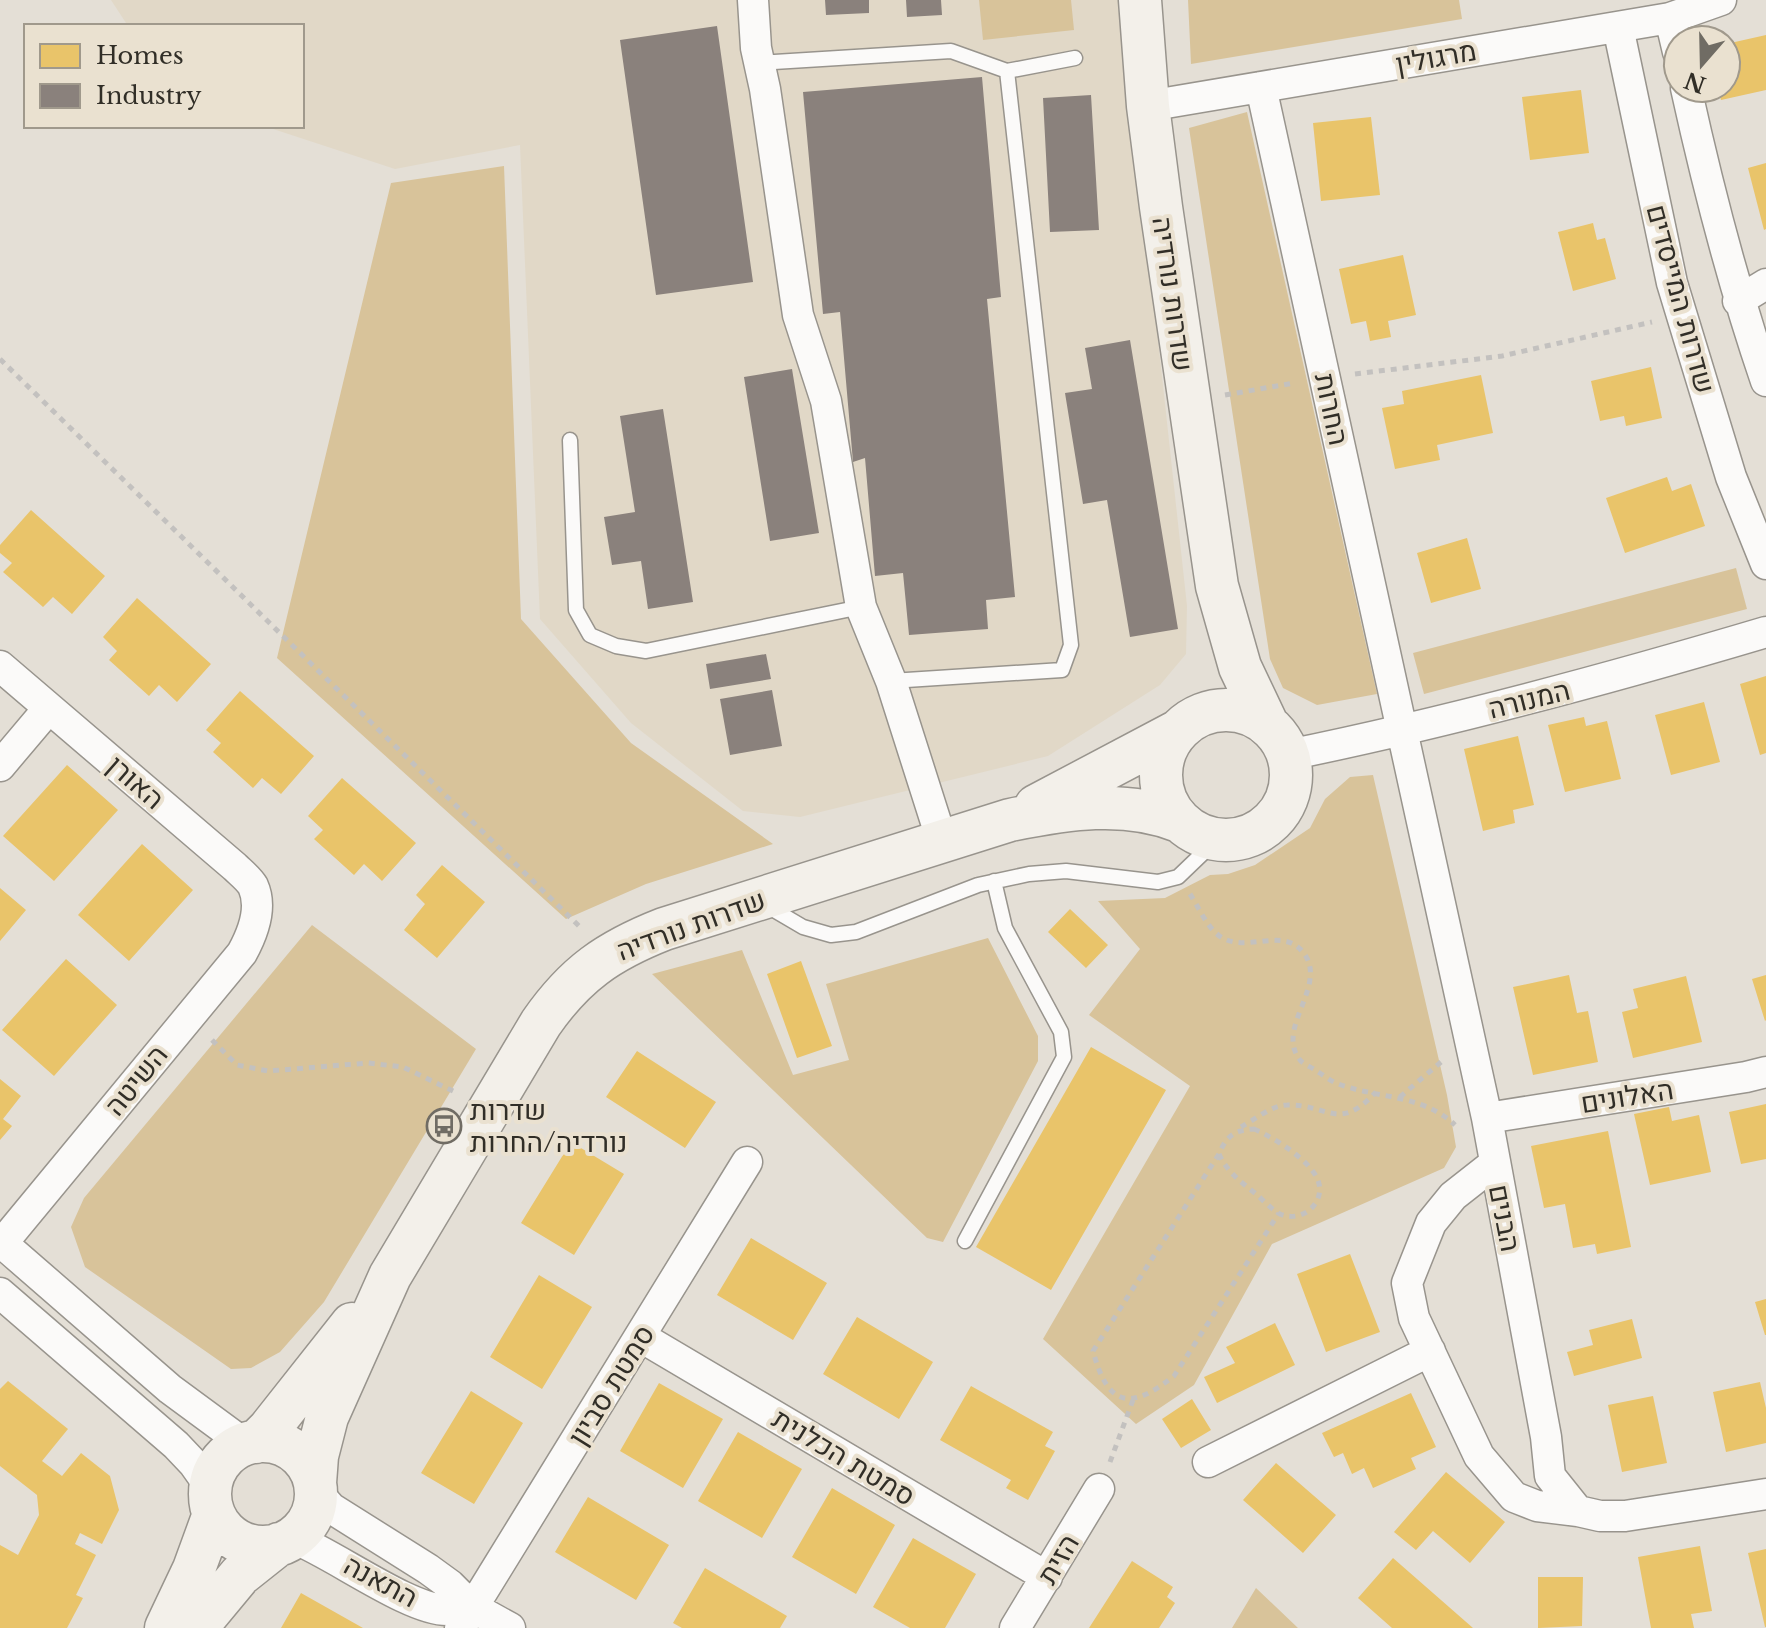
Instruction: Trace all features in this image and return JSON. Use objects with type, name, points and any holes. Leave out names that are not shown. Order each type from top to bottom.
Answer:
[{"type":"street","points":[[753,0],[756,48],[798,315],[826,401],[861,607],[891,681],[942,841]]},
{"type":"street","name":"שדרות נורדיה","points":[[1140,0],[1148,106],[1217,586],[1240,667],[1278,740]]},
{"type":"street","name":"מרגולין","points":[[1148,106],[1670,18],[1721,0]]},
{"type":"street","points":[[1670,18],[1671,24]]},
{"type":"street","name":"שדרות המייסדים","points":[[1618,27],[1672,283],[1731,477],[1766,564]]},
{"type":"street","name":"החרות","points":[[1261,87],[1403,731]]},
{"type":"street","name":"שדרות המייסדים","points":[[1690,104],[1738,301],[1766,381]]},
{"type":"street","points":[[1738,301],[1766,284]]},
{"type":"street","name":"שדרות נורדיה","points":[[1010,820],[1184,725],[1206,698],[1216,670],[1219,645],[1217,586]]},
{"type":"street","name":"המנורה","points":[[1278,740],[1403,731],[1634,672],[1766,632]]},
{"type":"street","name":"האורן","points":[[0,666],[235,867],[252,885],[257,908]]},
{"type":"street","points":[[0,766],[49,708]]},
{"type":"street","points":[[1232,710],[1251,715],[1278,740],[1291,776],[1288,796],[1278,815],[1264,829],[1245,838],[1224,841],[1204,837],[1171,812],[1163,794],[1160,772],[1164,751],[1184,725],[1213,711],[1232,710]]},
{"type":"street","name":"הבנים","points":[[1403,731],[1487,1118],[1546,1437],[1550,1476],[1578,1511]]},
{"type":"street","name":"שדרות נורדיה","points":[[316,1487],[317,1456],[327,1417],[390,1276],[561,995],[588,969],[632,942],[664,929],[1010,820],[1104,807],[1140,809],[1179,821]]},
{"type":"street","name":"השיטה","points":[[1,1244],[242,953],[253,934],[257,908]]},
{"type":"street","name":"האלונים","points":[[1487,1118],[1766,1072]]},
{"type":"street","name":"סמטת סביון","points":[[466,1618],[747,1162]]},
{"type":"street","points":[[1495,1163],[1453,1196],[1431,1223],[1407,1283],[1414,1318],[1479,1456],[1514,1497],[1537,1506],[1600,1516],[1625,1516],[1766,1494]]},
{"type":"street","points":[[1,1244],[170,1389],[251,1443]]},
{"type":"street","name":"שדרות נורדיה","points":[[251,1443],[269,1429],[390,1276]]},
{"type":"street","points":[[0,1293],[176,1445],[194,1464],[223,1528],[250,1545],[265,1547],[286,1541]]},
{"type":"street","name":"סמטת הכלנית","points":[[641,1337],[1047,1577]]},
{"type":"street","points":[[1208,1462],[1430,1351]]},
{"type":"street","points":[[166,1628],[194,1569],[213,1501],[218,1466],[228,1454],[251,1443],[271,1442],[286,1446],[304,1462],[316,1487],[312,1515],[304,1528],[240,1575],[196,1628]]},
{"type":"street","name":"התאנה","points":[[316,1487],[337,1513],[450,1585],[466,1618]]},
{"type":"street","name":"הזית","points":[[1015,1628],[1099,1489]]},
{"type":"street","name":"התאנה","points":[[286,1541],[320,1549],[417,1602],[510,1628]]},
{"type":"lane","points":[[759,63],[951,51],[1007,71],[1075,58]]},
{"type":"lane","points":[[891,681],[1062,670],[1071,645],[1007,71]]},
{"type":"lane","points":[[570,440],[576,610],[590,635],[616,646],[646,651],[861,607]]},
{"type":"lane","points":[[757,900],[803,927],[831,935],[856,932],[978,885],[1029,874],[1066,871],[1149,882],[1178,877],[1203,853],[1224,841]]},
{"type":"lane","points":[[965,1241],[1064,1057],[1061,1032],[1005,928],[994,881]]},
{"type":"path","points":[[1188,401],[1325,377],[1502,356],[1681,315]]},
{"type":"path","points":[[0,359],[608,955]]},
{"type":"path","points":[[1178,877],[1216,934],[1232,943],[1285,940],[1302,949],[1310,963],[1311,977],[1292,1038],[1300,1060],[1336,1083],[1400,1097],[1444,1116],[1495,1163]]},
{"type":"path","points":[[188,1017],[237,1065],[268,1071],[368,1063],[403,1067],[490,1109]]},
{"type":"path","points":[[1400,1097],[1469,1038]]},
{"type":"path","points":[[1279,1213],[1174,1376],[1151,1395],[1133,1400],[1115,1394],[1100,1379],[1093,1351],[1219,1154],[1225,1139],[1286,1104],[1333,1115],[1351,1113],[1376,1092]]},
{"type":"path","points":[[1219,1154],[1234,1177],[1279,1213],[1296,1217],[1309,1212],[1319,1198],[1319,1181],[1311,1168],[1270,1135],[1254,1129],[1237,1130]]},
{"type":"path","points":[[1099,1489],[1133,1400]]},
{"type":"shaded area","points":[[111,0],[1121,0],[1187,606],[1186,654],[1160,685],[1048,756],[800,817],[743,811],[631,723],[540,619],[520,145],[395,169],[270,128],[304,128],[304,24],[127,24]]},
{"type":"shaded area","points":[[979,0],[1071,0],[1074,30],[983,40]]},
{"type":"shaded area","points":[[1188,0],[1459,0],[1462,19],[1191,64]]},
{"type":"shaded area","points":[[1247,112],[1377,694],[1317,705],[1283,688],[1270,659],[1189,128]]},
{"type":"shaded area","points":[[504,166],[521,619],[631,743],[773,844],[646,884],[566,919],[277,658],[391,183]]},
{"type":"shaded area","points":[[1736,568],[1747,609],[1424,694],[1413,653]]},
{"type":"shaded area","points":[[1373,775],[1447,1095],[1456,1147],[1444,1168],[1272,1244],[1194,1385],[1136,1424],[1043,1339],[1190,1086],[1089,1015],[1140,949],[1098,901],[1165,898],[1210,875],[1228,874],[1255,865],[1310,828],[1325,799],[1350,777]]},
{"type":"shaded area","points":[[312,925],[476,1049],[324,1302],[280,1352],[251,1368],[231,1369],[85,1267],[71,1227],[84,1198]]},
{"type":"shaded area","points":[[988,938],[1038,1036],[1038,1061],[943,1242],[927,1238],[652,974],[742,950],[793,1075],[849,1060],[826,984]]},
{"type":"shaded area","points":[[1256,1588],[1298,1628],[1232,1628]]},
{"type":"building: Homes","points":[[1766,35],[1766,90],[1742,95],[1742,40]]},
{"type":"building: Homes","points":[[1581,90],[1589,153],[1530,160],[1522,97]]},
{"type":"building: Homes","points":[[1371,117],[1380,195],[1321,201],[1313,123]]},
{"type":"building: Homes","points":[[1766,163],[1766,229],[1764,230],[1748,168]]},
{"type":"building: Homes","points":[[1593,223],[1597,240],[1605,238],[1616,279],[1573,291],[1558,232]]},
{"type":"building: Homes","points":[[1403,255],[1416,315],[1388,321],[1391,337],[1370,341],[1366,321],[1351,324],[1339,269]]},
{"type":"building: Homes","points":[[1651,367],[1662,418],[1626,426],[1624,416],[1600,421],[1591,381]]},
{"type":"building: Homes","points":[[1481,375],[1493,433],[1437,445],[1440,460],[1395,469],[1382,408],[1404,404],[1402,391]]},
{"type":"building: Homes","points":[[1667,477],[1672,491],[1691,484],[1705,526],[1625,553],[1606,498]]},
{"type":"building: Homes","points":[[31,510],[105,576],[72,614],[53,597],[43,607],[3,572],[12,563],[0,553],[0,545]]},
{"type":"building: Homes","points":[[1467,538],[1481,589],[1431,603],[1417,553]]},
{"type":"building: Homes","points":[[137,598],[211,664],[177,702],[159,685],[149,696],[109,660],[117,651],[103,637]]},
{"type":"building: Homes","points":[[1766,676],[1766,753],[1760,755],[1740,684]]},
{"type":"building: Homes","points":[[240,691],[314,756],[281,794],[262,778],[253,788],[213,752],[221,743],[206,730]]},
{"type":"building: Homes","points":[[1704,702],[1720,762],[1671,775],[1655,715]]},
{"type":"building: Homes","points":[[1584,717],[1586,726],[1607,721],[1621,779],[1565,792],[1548,725]]},
{"type":"building: Homes","points":[[1518,736],[1534,805],[1513,810],[1515,823],[1483,831],[1464,749]]},
{"type":"building: Homes","points":[[67,765],[118,810],[54,881],[3,836]]},
{"type":"building: Homes","points":[[342,778],[416,843],[382,881],[364,864],[354,875],[314,839],[323,830],[308,816]]},
{"type":"building: Homes","points":[[142,844],[193,890],[129,961],[78,915]]},
{"type":"building: Homes","points":[[442,865],[485,902],[437,958],[404,930],[425,904],[416,895]]},
{"type":"building: Homes","points":[[0,888],[26,910],[0,941]]},
{"type":"building: Homes","points":[[1070,909],[1108,945],[1086,968],[1048,932]]},
{"type":"building: Homes","points":[[66,959],[117,1005],[54,1076],[2,1030]]},
{"type":"building: Homes","points":[[801,961],[832,1046],[797,1058],[767,974]]},
{"type":"building: Homes","points":[[1569,975],[1577,1013],[1588,1011],[1598,1062],[1533,1075],[1513,987]]},
{"type":"building: Homes","points":[[1766,975],[1766,1020],[1765,1021],[1752,979]]},
{"type":"building: Homes","points":[[1686,976],[1702,1042],[1633,1058],[1622,1012],[1638,1008],[1633,989]]},
{"type":"building: Homes","points":[[1091,1047],[1166,1090],[1051,1290],[976,1247]]},
{"type":"building: Homes","points":[[637,1051],[716,1102],[685,1148],[606,1097]]},
{"type":"building: Homes","points":[[0,1079],[21,1096],[3,1119],[12,1126],[0,1140]]},
{"type":"building: Homes","points":[[1766,1104],[1766,1159],[1741,1164],[1729,1112]]},
{"type":"building: Homes","points":[[1669,1107],[1672,1121],[1699,1115],[1711,1172],[1650,1185],[1634,1114]]},
{"type":"building: Homes","points":[[1608,1131],[1631,1247],[1597,1254],[1595,1244],[1573,1248],[1565,1204],[1544,1208],[1531,1146]]},
{"type":"building: Homes","points":[[571,1142],[624,1174],[574,1255],[521,1223]]},
{"type":"building: Homes","points":[[751,1238],[827,1283],[793,1340],[717,1295]]},
{"type":"building: Homes","points":[[1350,1254],[1380,1332],[1326,1352],[1297,1274]]},
{"type":"building: Homes","points":[[539,1275],[592,1307],[542,1389],[490,1357]]},
{"type":"building: Homes","points":[[1766,1299],[1766,1335],[1765,1335],[1755,1302]]},
{"type":"building: Homes","points":[[857,1317],[933,1362],[899,1419],[823,1374]]},
{"type":"building: Homes","points":[[1632,1319],[1642,1358],[1574,1376],[1567,1352],[1593,1345],[1589,1330]]},
{"type":"building: Homes","points":[[1275,1323],[1295,1365],[1217,1403],[1204,1377],[1235,1363],[1226,1347]]},
{"type":"building: Homes","points":[[8,1381],[68,1429],[42,1461],[62,1476],[81,1453],[110,1476],[119,1510],[102,1544],[80,1533],[75,1544],[96,1555],[76,1595],[83,1598],[67,1628],[0,1628],[0,1545],[18,1555],[39,1515],[37,1495],[0,1466],[0,1389]]},
{"type":"building: Homes","points":[[1760,1382],[1766,1408],[1766,1443],[1726,1452],[1713,1392]]},
{"type":"building: Homes","points":[[659,1383],[723,1419],[683,1488],[620,1451]]},
{"type":"building: Homes","points":[[971,1386],[1053,1432],[1045,1446],[1055,1451],[1028,1500],[1006,1488],[1011,1480],[940,1440]]},
{"type":"building: Homes","points":[[471,1391],[523,1423],[474,1504],[421,1473]]},
{"type":"building: Homes","points":[[1411,1393],[1436,1447],[1411,1458],[1416,1469],[1373,1488],[1364,1468],[1352,1474],[1343,1453],[1334,1457],[1322,1433]]},
{"type":"building: Homes","points":[[1653,1396],[1667,1463],[1622,1472],[1608,1405]]},
{"type":"building: Homes","points":[[1192,1399],[1211,1430],[1181,1448],[1162,1419]]},
{"type":"building: Homes","points":[[738,1432],[802,1469],[762,1538],[698,1501]]},
{"type":"building: Homes","points":[[1276,1463],[1336,1515],[1303,1553],[1243,1500]]},
{"type":"building: Homes","points":[[1446,1472],[1505,1522],[1470,1563],[1433,1531],[1416,1550],[1394,1532]]},
{"type":"building: Homes","points":[[832,1488],[895,1525],[856,1594],[792,1557]]},
{"type":"building: Homes","points":[[588,1497],[669,1545],[636,1600],[555,1552]]},
{"type":"building: Homes","points":[[913,1538],[976,1574],[945,1628],[910,1628],[873,1607]]},
{"type":"building: Homes","points":[[1700,1546],[1712,1611],[1691,1614],[1694,1628],[1651,1628],[1638,1557]]},
{"type":"building: Homes","points":[[1766,1549],[1766,1627],[1765,1627],[1748,1553]]},
{"type":"building: Homes","points":[[1393,1558],[1473,1628],[1392,1628],[1358,1598]]},
{"type":"building: Homes","points":[[1132,1561],[1173,1587],[1167,1597],[1175,1603],[1159,1628],[1089,1628]]},
{"type":"building: Homes","points":[[705,1568],[787,1616],[780,1628],[682,1628],[673,1623]]},
{"type":"building: Homes","points":[[1538,1577],[1583,1577],[1582,1626],[1538,1628]]},
{"type":"building: Homes","points":[[301,1593],[363,1628],[281,1628]]},
{"type":"building: Industry","points":[[825,0],[869,0],[869,13],[826,15]]},
{"type":"building: Industry","points":[[906,0],[941,0],[942,15],[907,17]]},
{"type":"building: Industry","points":[[717,26],[753,282],[656,295],[620,40]]},
{"type":"building: Industry","points":[[982,77],[1001,297],[987,299],[1015,597],[986,600],[988,629],[909,635],[903,573],[875,576],[865,458],[853,462],[840,312],[823,314],[803,92]]},
{"type":"building: Industry","points":[[1091,95],[1099,230],[1050,232],[1043,98]]},
{"type":"building: Industry","points":[[1130,340],[1178,629],[1130,637],[1107,500],[1083,504],[1065,393],[1092,389],[1085,348]]},
{"type":"building: Industry","points":[[792,369],[819,533],[770,541],[744,377]]},
{"type":"building: Industry","points":[[663,409],[693,602],[648,609],[641,561],[612,565],[604,517],[635,512],[620,416]]},
{"type":"building: Industry","points":[[766,654],[771,679],[710,689],[706,664]]},
{"type":"building: Industry","points":[[772,690],[782,746],[730,755],[720,699]]},
{"type":"place","name":"שדרות נורדיה/החרות","points":[[444,1126]]}]
